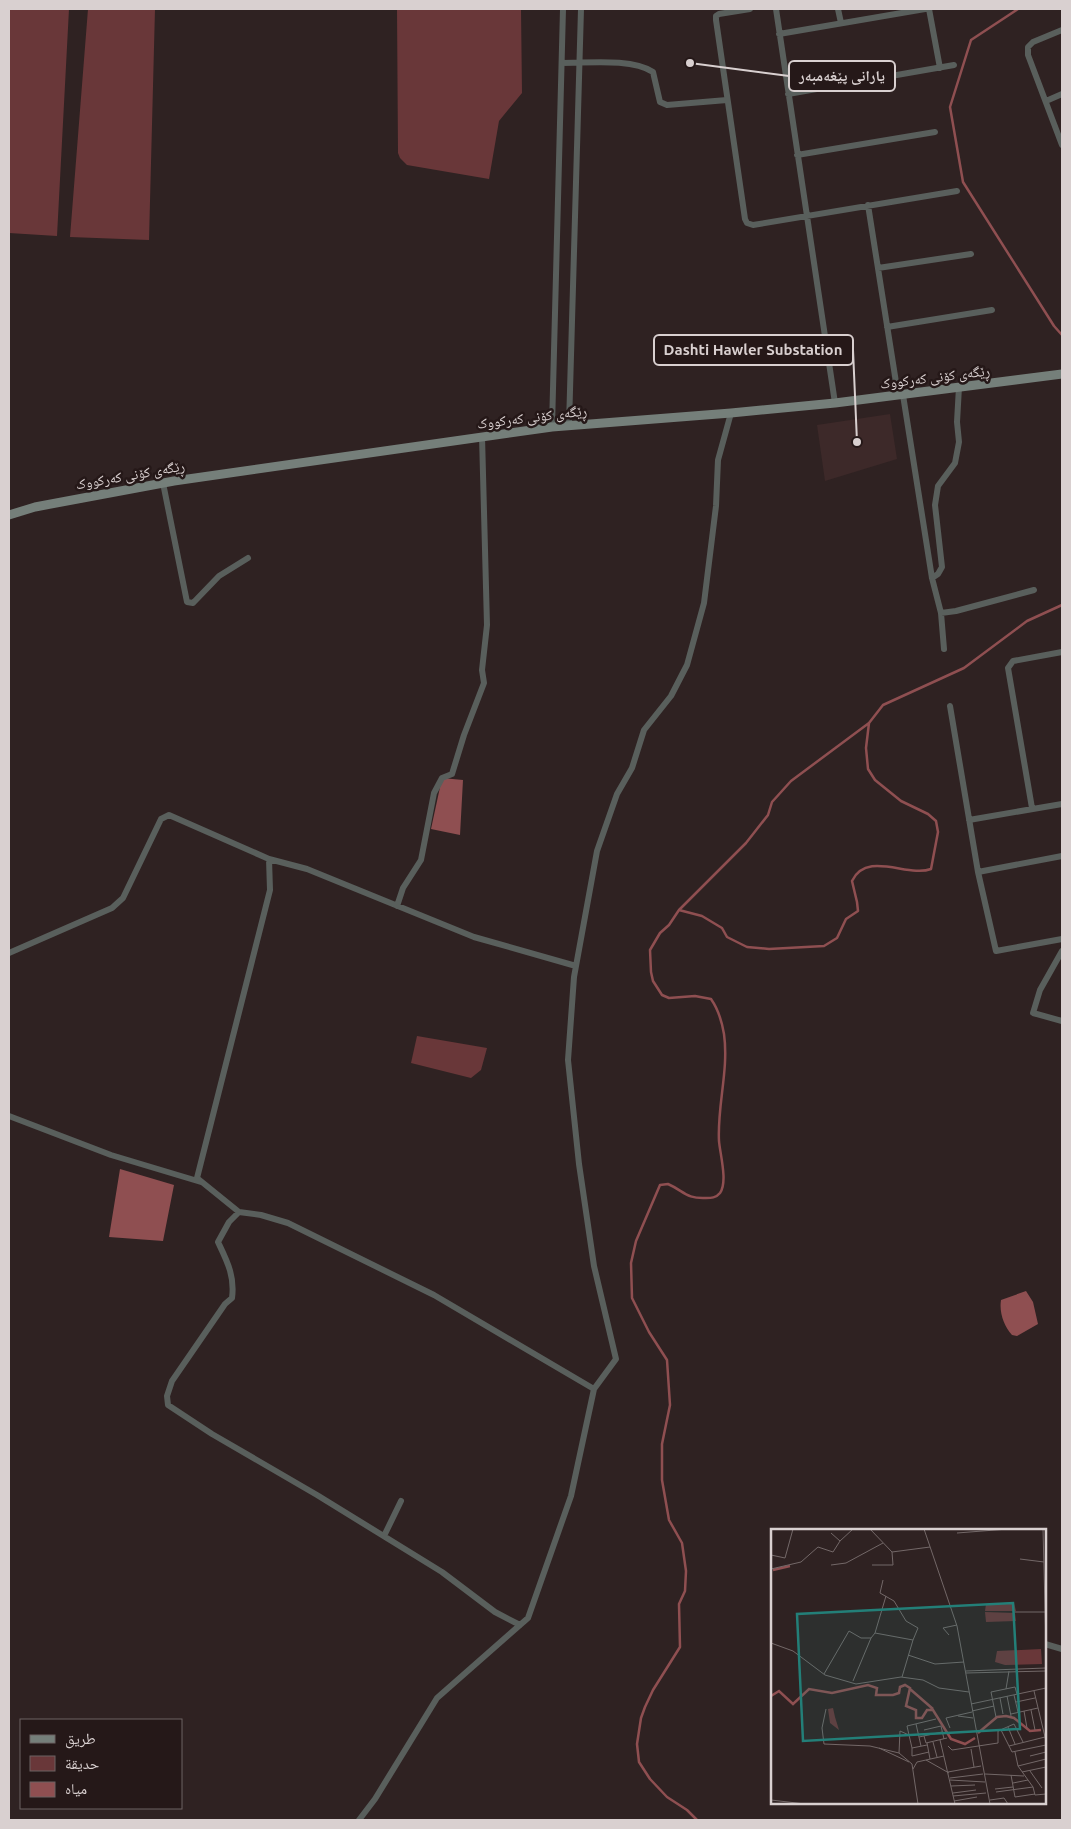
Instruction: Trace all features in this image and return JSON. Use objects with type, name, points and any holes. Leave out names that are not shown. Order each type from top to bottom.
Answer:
[{"type":"street","points":[[552,427],[563,9]]},
{"type":"street","points":[[570,425],[581,9]]},
{"type":"street","points":[[750,9],[716,16],[745,219],[748,223],[753,225],[957,191]]},
{"type":"street","points":[[776,9],[836,403]]},
{"type":"street","points":[[838,9],[841,23]]},
{"type":"street","points":[[780,34],[925,9]]},
{"type":"street","points":[[929,9],[940,68]]},
{"type":"street","points":[[1062,30],[1033,42],[1028,47],[1028,55],[1062,145]]},
{"type":"street","points":[[562,63],[615,63],[645,66],[653,72],[660,102],[667,106],[727,100]]},
{"type":"street","points":[[788,94],[954,65]]},
{"type":"street","points":[[1046,101],[1062,94]]},
{"type":"street","points":[[797,155],[935,132]]},
{"type":"street","points":[[868,205],[887,328],[932,578],[942,613],[944,649]]},
{"type":"street","points":[[878,268],[971,254]]},
{"type":"street","points":[[887,328],[992,310]]},
{"type":"street","name":"ڕێگەی کۆنی کەرکووک","points":[[9,515],[35,507],[163,483],[482,436],[570,425],[836,403],[1062,374]]},
{"type":"street","points":[[932,578],[938,574],[942,567],[935,505],[938,486],[955,464],[960,442],[957,422],[959,387]]},
{"type":"street","points":[[359,1820],[375,1799],[437,1698],[528,1618],[570,1496],[594,1389],[616,1359],[594,1266],[579,1164],[568,1060],[576,966],[597,851],[617,794],[632,768],[644,730],[671,696],[687,665],[704,603],[716,506],[718,460],[731,413]]},
{"type":"street","points":[[397,906],[403,888],[421,860],[434,793],[442,778],[452,774],[464,735],[484,683],[482,670],[487,625],[482,436]]},
{"type":"street","points":[[163,483],[187,602],[193,603],[219,576],[248,558]]},
{"type":"street","points":[[942,613],[1034,590]]},
{"type":"street","points":[[1032,808],[1008,668],[1013,661],[1062,652]]},
{"type":"street","points":[[950,706],[978,872],[996,951],[1062,939]]},
{"type":"street","points":[[969,820],[1062,804]]},
{"type":"street","points":[[9,954],[112,908],[118,903],[123,898],[161,819],[169,815],[269,859],[307,870],[474,937],[576,966]]},
{"type":"street","points":[[978,872],[1062,856]]},
{"type":"street","points":[[269,859],[270,890],[197,1178],[240,1212],[261,1215],[288,1224],[434,1295],[594,1389]]},
{"type":"street","points":[[1062,951],[1040,990],[1033,1013],[1062,1020]]},
{"type":"street","points":[[9,1116],[111,1155],[203,1183]]},
{"type":"street","points":[[240,1212],[229,1222],[218,1242],[229,1264],[234,1284],[232,1298],[225,1304],[172,1381],[167,1396],[168,1405],[212,1434],[317,1494],[442,1572],[495,1612],[520,1625]]},
{"type":"street","points":[[384,1536],[401,1501]]},
{"type":"street","points":[[1046,1644],[1062,1649]]},
{"type":"shaded area","points":[[890,414],[897,459],[825,481],[817,425]]},
{"type":"green space","points":[[9,9],[69,9],[57,236],[9,233]]},
{"type":"green space","points":[[88,9],[155,9],[149,240],[70,237]]},
{"type":"green space","points":[[397,9],[521,9],[522,93],[499,121],[489,179],[407,165],[400,158],[398,153]]},
{"type":"green space","points":[[417,1036],[487,1048],[481,1070],[471,1078],[411,1063]]},
{"type":"water","points":[[442,778],[463,780],[460,835],[431,829]]},
{"type":"water","points":[[120,1169],[174,1185],[163,1241],[109,1237]]},
{"type":"water","points":[[1026,1291],[1033,1302],[1038,1324],[1017,1336],[1012,1335],[1003,1319],[1001,1300]]},
{"type":"waterway","points":[[1018,9],[971,40],[950,107],[963,182],[1054,326],[1062,335]]},
{"type":"waterway","points":[[697,1820],[687,1810],[667,1797],[650,1779],[639,1762],[637,1744],[641,1718],[653,1690],[680,1647],[679,1604],[685,1591],[686,1571],[682,1543],[669,1520],[662,1480],[662,1444],[670,1405],[667,1360],[649,1332],[632,1298],[631,1263],[636,1241],[660,1185],[668,1184],[689,1196],[699,1198],[715,1197],[720,1193],[723,1182],[723,1168],[719,1128],[725,1047],[721,1020],[711,999],[695,996],[669,998],[662,995],[653,981],[650,950],[660,933],[669,925],[679,910],[702,916],[722,928],[727,937],[747,947],[769,949],[824,946],[837,938],[846,919],[858,911],[852,881],[859,872],[867,867],[878,866],[922,871],[931,869],[938,832],[936,821],[928,814],[901,801],[875,780],[868,769],[866,748],[869,723],[883,705],[964,668],[1027,621],[1062,605]]},
{"type":"waterway","points":[[679,910],[746,843],[768,815],[772,802],[791,781],[869,723]]},
{"type":"place","name":"یارانی پێغەمبەر","points":[[690,63]]},
{"type":"place","name":"Dashti Hawler Substation","points":[[857,442]]}]
